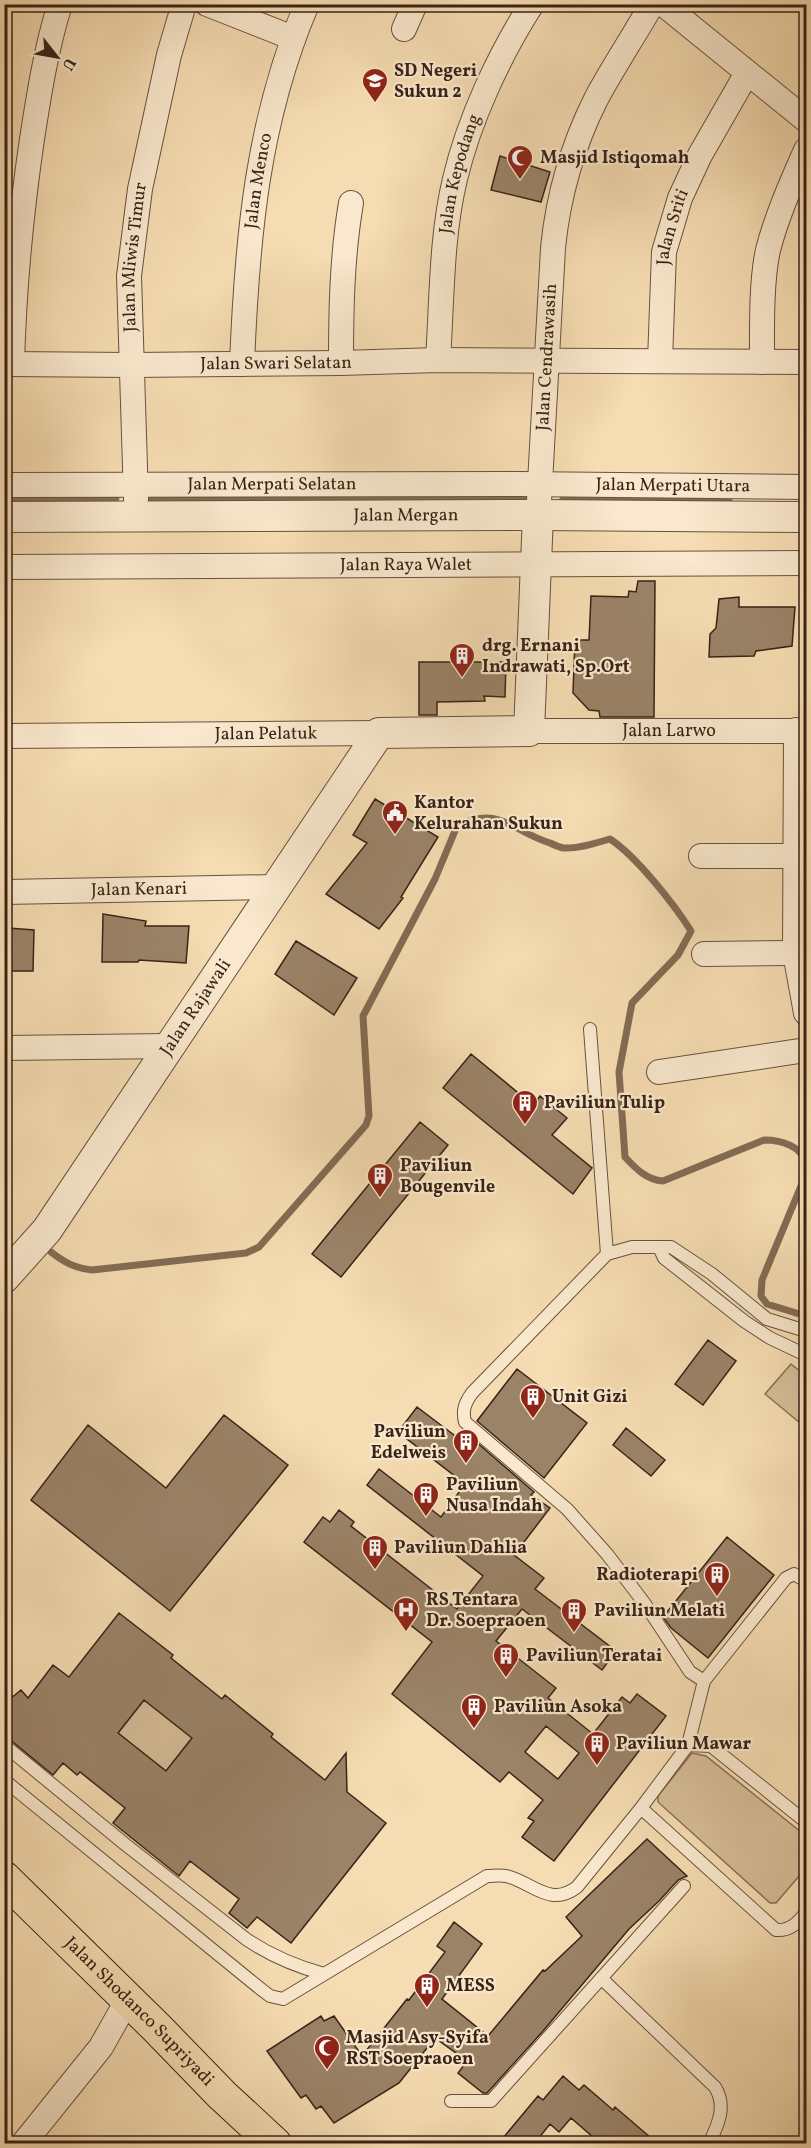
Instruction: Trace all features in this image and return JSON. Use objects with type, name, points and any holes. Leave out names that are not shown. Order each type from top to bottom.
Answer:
[{"type":"main road","name":"Jalan Shodanco Supriyadi","points":[[4,1878],[222,2095],[276,2144]]},
{"type":"street","points":[[8,364],[21,208],[40,87],[60,4]]},
{"type":"street","name":"Jalan Mliwis Timur","points":[[135,517],[136,484],[129,276],[140,189],[169,55],[184,4]]},
{"type":"street","points":[[207,4],[293,38]]},
{"type":"street","name":"Jalan Menco","points":[[242,364],[245,275],[256,181],[268,126],[293,38],[308,4]]},
{"type":"street","points":[[404,29],[415,4]]},
{"type":"street","name":"Jalan Kepodang","points":[[438,360],[445,248],[455,180],[478,107],[532,4]]},
{"type":"street","name":"Jalan Cendrawasih","points":[[529,731],[538,515],[556,219],[565,181],[596,100],[652,4]]},
{"type":"street","points":[[663,4],[807,120]]},
{"type":"street","name":"Jalan Sriti","points":[[660,361],[664,252],[680,198],[700,155],[747,73]]},
{"type":"street","points":[[762,362],[768,252],[786,198],[807,150]]},
{"type":"street","points":[[341,363],[341,303],[345,237],[351,203]]},
{"type":"street","name":"Jalan Swari Selatan","points":[[8,364],[242,364],[438,360],[807,362]]},
{"type":"street","name":"Jalan Merpati Selatan","points":[[4,484],[541,484]]},
{"type":"street","name":"Jalan Merpati Utara","points":[[541,484],[807,488]]},
{"type":"street","name":"Jalan Mergan","points":[[4,517],[538,515],[807,517]]},
{"type":"street","name":"Jalan Raya Walet","points":[[4,567],[807,563]]},
{"type":"street","name":"Jalan Larwo","points":[[529,731],[801,731]]},
{"type":"street","name":"Jalan Pelatuk","points":[[4,736],[529,731]]},
{"type":"street","points":[[801,731],[794,856],[801,886],[795,953],[807,1013]]},
{"type":"street","name":"Jalan Rajawali","points":[[4,1278],[47,1230],[379,733]]},
{"type":"street","points":[[701,856],[794,856]]},
{"type":"street","name":"Jalan Kenari","points":[[4,892],[274,887]]},
{"type":"street","points":[[704,954],[795,953]]},
{"type":"street","points":[[4,1048],[170,1046]]},
{"type":"street","points":[[659,1072],[807,1050]]},
{"type":"street","points":[[23,2144],[101,2047],[128,2000]]},
{"type":"lane","points":[[590,1029],[607,1254]]},
{"type":"lane","points":[[704,1681],[690,1672],[645,1604],[601,1546],[567,1509],[465,1422],[463,1413],[465,1402],[607,1254],[632,1247],[670,1247],[712,1274],[767,1319],[807,1332]]},
{"type":"lane","points":[[659,1247],[664,1258],[744,1321],[770,1338],[807,1355]]},
{"type":"lane","points":[[4,1780],[270,1996],[283,1999],[487,1876],[508,1876],[548,1895],[569,1893],[577,1887],[688,1746],[704,1681],[786,1578],[794,1574],[807,1581]]},
{"type":"lane","points":[[4,1745],[246,1939],[265,1952],[290,1964],[324,1974]]},
{"type":"lane","points":[[688,1746],[711,1746],[807,1822]]},
{"type":"lane","points":[[641,1808],[776,1930],[783,1931],[792,1928],[807,1912]]},
{"type":"lane","points":[[451,2101],[491,2101],[684,1887]]},
{"type":"lane","points":[[601,1978],[720,2094],[719,2123],[709,2144]]},
{"type":"shaded area","points":[[791,1364],[806,1376],[806,1428],[765,1394]]},
{"type":"shaded area","points":[[144,1700],[192,1738],[166,1771],[118,1733]]},
{"type":"shaded area","points":[[692,1753],[706,1756],[806,1836],[806,1868],[776,1903],[770,1903],[658,1802],[658,1796]]},
{"type":"building","name":"Masjid Istiqomah","points":[[500,156],[550,172],[541,202],[491,190]]},
{"type":"building","points":[[638,581],[655,581],[654,717],[600,717],[599,711],[589,710],[573,693],[575,640],[589,640],[591,596],[628,597],[629,591],[636,592]]},
{"type":"building","points":[[739,597],[739,607],[795,607],[792,646],[756,651],[754,656],[709,657],[710,634],[716,628],[719,599]]},
{"type":"building","name":"drg. Ernani Indrawati, Sp.Ort","points":[[419,662],[506,662],[505,697],[484,696],[485,701],[437,702],[437,715],[419,715]]},
{"type":"building","points":[[375,799],[438,837],[401,897],[403,898],[379,929],[326,894],[367,843],[353,835]]},
{"type":"building","points":[[103,914],[146,921],[145,926],[189,926],[186,963],[139,960],[138,962],[102,962]]},
{"type":"building","points":[[8,928],[34,930],[33,971],[4,971]]},
{"type":"building","points":[[296,941],[357,978],[334,1015],[275,974]]},
{"type":"building","name":"Paviliun Tulip","points":[[471,1054],[533,1105],[540,1096],[567,1118],[552,1135],[592,1168],[573,1194],[443,1088]]},
{"type":"building","name":"Paviliun Bougenvile","points":[[420,1122],[448,1145],[341,1277],[312,1254]]},
{"type":"building","points":[[708,1340],[736,1361],[703,1405],[675,1384]]},
{"type":"building","name":"Unit Gizi","points":[[517,1369],[587,1423],[544,1478],[477,1421]]},
{"type":"building","points":[[417,1407],[462,1441],[467,1434],[534,1492],[531,1495],[550,1508],[514,1555],[544,1578],[535,1589],[616,1651],[602,1670],[522,1609],[496,1641],[556,1688],[548,1698],[593,1734],[622,1697],[630,1703],[637,1694],[666,1716],[554,1861],[522,1837],[534,1821],[528,1818],[543,1800],[509,1772],[500,1782],[392,1694],[432,1642],[304,1542],[323,1517],[330,1522],[339,1510],[354,1522],[351,1526],[457,1609],[483,1576],[367,1485],[379,1469],[441,1517],[465,1484],[398,1432]],"holes":[[[546,1726],[579,1753],[558,1779],[525,1752]]]},
{"type":"building","points":[[224,1415],[288,1465],[170,1611],[31,1500],[88,1425],[166,1488]]},
{"type":"building","points":[[626,1428],[665,1460],[651,1476],[613,1445]]},
{"type":"building","name":"Radioterapi","points":[[727,1537],[774,1575],[708,1658],[671,1628],[663,1617]]},
{"type":"building","points":[[119,1613],[173,1655],[171,1658],[222,1699],[225,1695],[273,1734],[271,1737],[325,1780],[346,1753],[347,1792],[386,1823],[291,1943],[257,1917],[247,1928],[229,1913],[239,1899],[190,1861],[179,1876],[113,1823],[125,1808],[80,1772],[77,1775],[63,1763],[53,1775],[4,1737],[4,1704],[21,1690],[28,1698],[53,1665],[69,1677]],"holes":[[[144,1700],[192,1738],[166,1771],[118,1733]]]},
{"type":"building","points":[[647,1839],[687,1876],[678,1880],[629,1929],[487,2093],[483,2093],[458,2073],[467,2061],[435,2038],[399,2083],[334,2123],[321,2106],[316,2109],[306,2095],[301,2098],[267,2051],[321,2016],[324,2021],[334,2016],[362,2056],[407,1999],[409,2000],[445,1952],[437,1946],[454,1922],[482,1944],[442,1999],[488,2036],[543,1970],[545,1971],[582,1936],[566,1917]]},
{"type":"building","points":[[563,2076],[579,2090],[584,2085],[613,2110],[615,2107],[658,2144],[601,2144],[571,2118],[559,2132],[550,2124],[534,2144],[498,2144],[538,2096],[543,2100]]},
{"type":"waterway","points":[[4,499],[116,498]]},
{"type":"waterway","points":[[148,498],[526,499]]},
{"type":"waterway","points":[[563,499],[729,501]]},
{"type":"waterway","points":[[51,1252],[70,1264],[92,1270],[246,1253],[259,1247],[366,1125],[369,1116],[363,1016],[435,879],[457,826],[484,818],[505,822],[563,848],[581,847],[610,839],[654,881],[691,931],[678,955],[632,1003],[619,1072],[625,1157],[647,1176],[663,1181],[764,1140],[790,1145],[801,1153],[806,1165]]},
{"type":"waterway","points":[[806,1174],[762,1280],[761,1296],[767,1304],[806,1316]]},
{"type":"place","name":"SD Negeri Sukun 2","points":[[375,104]]},
{"type":"place","name":"Masjid Istiqomah","points":[[520,181]]},
{"type":"place","name":"drg. Ernani Indrawati, Sp.Ort","points":[[462,679]]},
{"type":"place","name":"Kantor Kelurahan Sukun","points":[[395,836]]},
{"type":"place","name":"Paviliun Tulip","points":[[525,1126]]},
{"type":"place","name":"Paviliun Bougenvile","points":[[380,1199]]},
{"type":"place","name":"Unit Gizi","points":[[533,1420]]},
{"type":"place","name":"Paviliun Edelweis","points":[[466,1465]]},
{"type":"place","name":"Paviliun Nusa Indah","points":[[426,1518]]},
{"type":"place","name":"Paviliun Dahlia","points":[[375,1571]]},
{"type":"place","name":"Radioterapi","points":[[717,1598]]},
{"type":"place","name":"RS Tentara Dr. Soepraoen","points":[[406,1633]]},
{"type":"place","name":"Paviliun Melati","points":[[574,1634]]},
{"type":"place","name":"Paviliun Teratai","points":[[506,1679]]},
{"type":"place","name":"Paviliun Asoka","points":[[474,1730]]},
{"type":"place","name":"Paviliun Mawar","points":[[597,1767]]},
{"type":"place","name":"MESS","points":[[427,2009]]},
{"type":"place","name":"Masjid Asy-Syifa RST Soepraoen","points":[[327,2071]]}]
